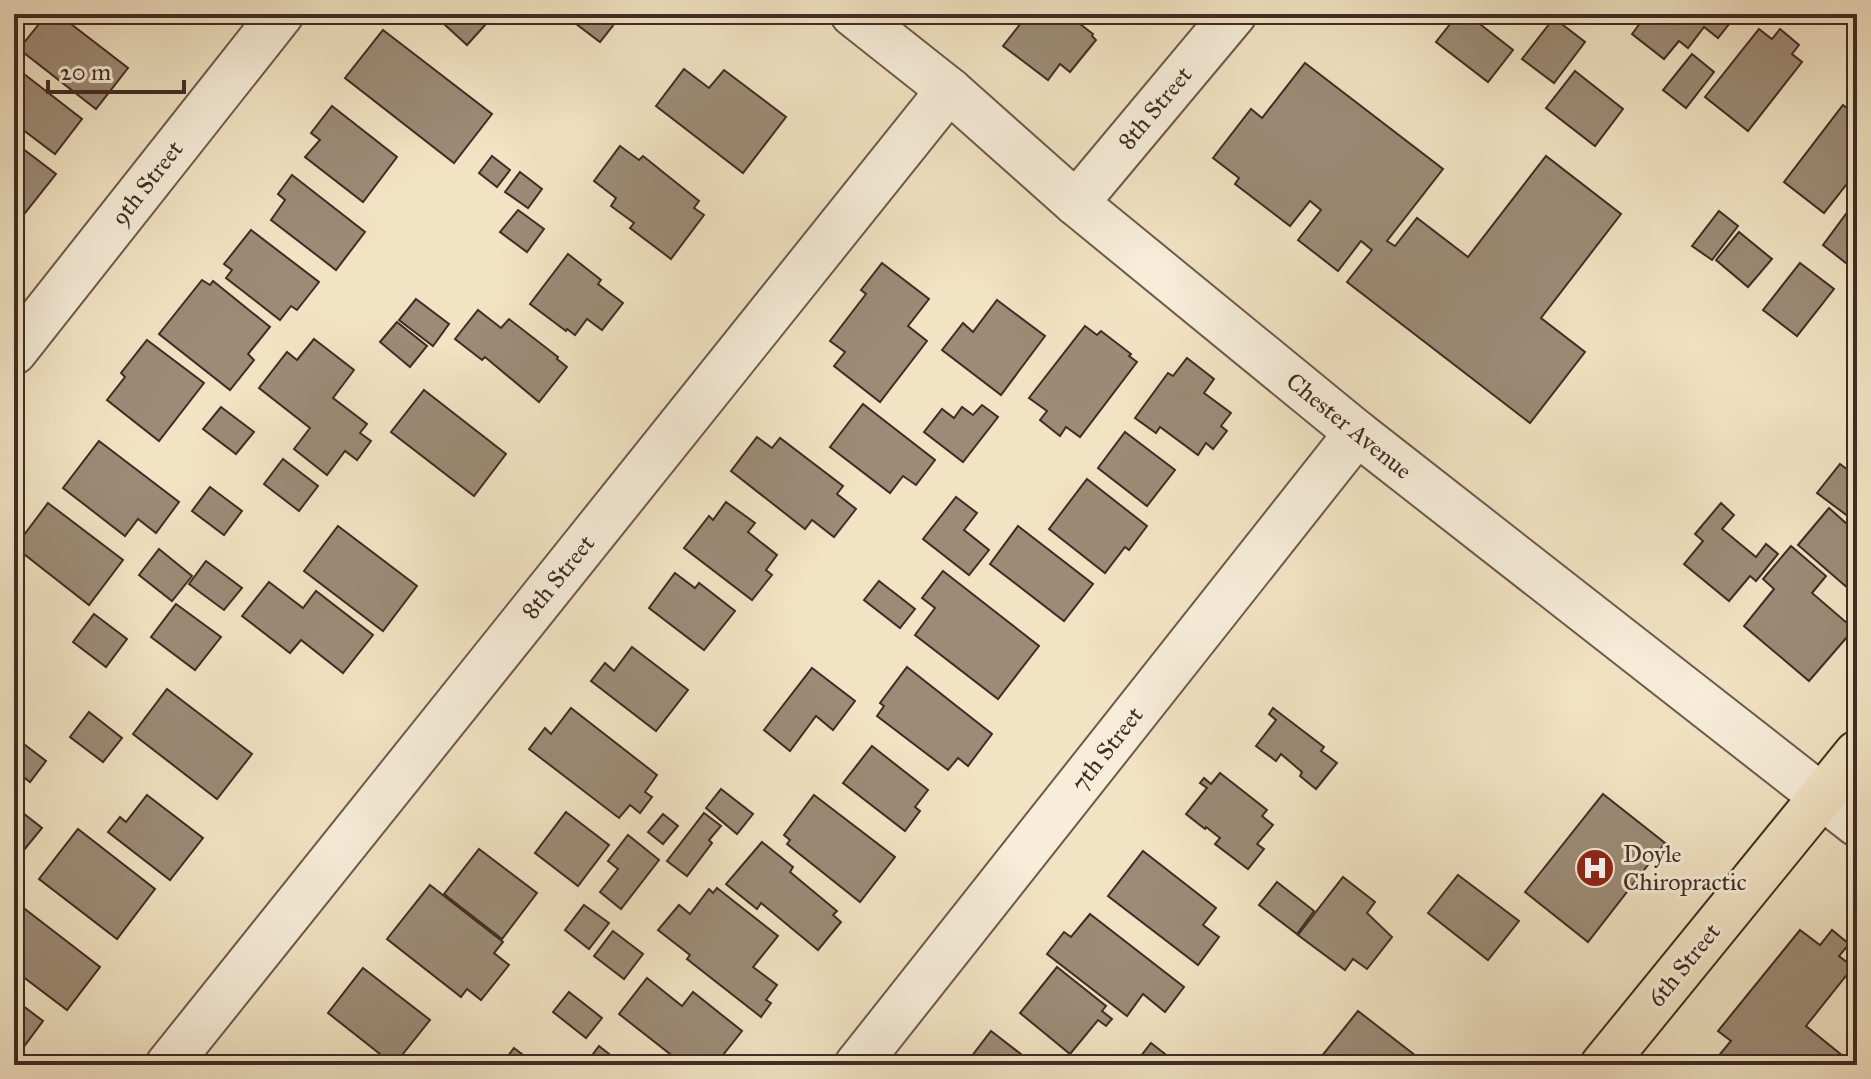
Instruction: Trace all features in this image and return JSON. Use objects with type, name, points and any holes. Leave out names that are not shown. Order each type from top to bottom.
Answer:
[{"type":"main road","name":"6th Street","points":[[1603,1065],[1857,753]]},
{"type":"street","name":"9th Street","points":[[14,352],[281,14]]},
{"type":"street","name":"Chester Avenue","points":[[853,14],[949,90],[1076,203],[1357,433],[1857,824]]},
{"type":"street","name":"8th Street","points":[[1076,203],[1234,14]]},
{"type":"street","name":"8th Street","points":[[168,1065],[949,90]]},
{"type":"street","name":"7th Street","points":[[857,1065],[1357,433]]},
{"type":"building","points":[[47,14],[58,14],[128,68],[96,109],[19,49]]},
{"type":"building","points":[[433,14],[495,14],[467,45]]},
{"type":"building","points":[[563,14],[622,14],[600,42]]},
{"type":"building","points":[[1028,14],[1067,14],[1093,34],[1096,40],[1070,72],[1060,64],[1048,80],[1003,46]]},
{"type":"building","points":[[1458,14],[1467,14],[1513,50],[1488,82],[1436,42]]},
{"type":"building","points":[[1647,14],[1737,14],[1718,38],[1704,27],[1688,48],[1679,41],[1664,59],[1632,34]]},
{"type":"building","points":[[1554,18],[1585,42],[1554,83],[1522,59]]},
{"type":"building","points":[[1759,29],[1772,39],[1780,29],[1799,45],[1792,54],[1802,62],[1748,131],[1705,97]]},
{"type":"building","points":[[383,30],[492,114],[454,163],[345,78]]},
{"type":"building","points":[[1692,54],[1714,72],[1686,108],[1663,90]]},
{"type":"building","points":[[1305,63],[1443,169],[1387,241],[1395,246],[1417,218],[1468,257],[1546,156],[1621,214],[1541,318],[1585,352],[1530,423],[1347,282],[1372,250],[1361,241],[1338,271],[1298,240],[1321,210],[1310,201],[1290,226],[1235,184],[1239,178],[1213,158],[1251,109],[1262,118]]},
{"type":"building","points":[[15,67],[82,119],[55,154],[14,123]]},
{"type":"building","points":[[684,69],[709,88],[724,70],[786,117],[743,173],[656,106]]},
{"type":"building","points":[[1575,71],[1623,109],[1595,146],[1546,108]]},
{"type":"building","points":[[1843,105],[1857,116],[1857,171],[1824,213],[1784,182]]},
{"type":"building","points":[[332,106],[397,157],[363,202],[305,157],[320,140],[311,133]]},
{"type":"building","points":[[14,142],[56,174],[21,218],[14,212]]},
{"type":"building","points":[[620,146],[639,160],[643,156],[699,201],[694,208],[704,215],[671,259],[630,228],[634,223],[611,206],[616,198],[594,181]]},
{"type":"building","points":[[492,156],[510,170],[497,187],[479,173]]},
{"type":"building","points":[[520,172],[542,189],[528,208],[505,192]]},
{"type":"building","points":[[292,175],[365,232],[336,270],[271,220],[285,200],[278,194]]},
{"type":"building","points":[[518,210],[544,229],[527,252],[500,232]]},
{"type":"building","points":[[1719,211],[1738,226],[1712,260],[1692,246]]},
{"type":"building","points":[[1846,214],[1857,222],[1857,259],[1851,267],[1823,245]]},
{"type":"building","points":[[251,230],[319,282],[297,310],[291,306],[280,320],[226,278],[232,270],[224,264]]},
{"type":"building","points":[[1739,232],[1772,259],[1748,287],[1716,260]]},
{"type":"building","points":[[568,254],[601,280],[598,284],[623,303],[602,330],[587,319],[575,335],[530,304]]},
{"type":"building","points":[[882,263],[929,299],[908,326],[927,341],[880,402],[834,366],[845,352],[830,341],[866,294],[861,290]]},
{"type":"building","points":[[1800,263],[1834,289],[1797,336],[1763,310]]},
{"type":"building","points":[[202,280],[210,285],[213,281],[270,327],[248,354],[254,360],[230,390],[159,334]]},
{"type":"building","points":[[416,299],[449,324],[433,346],[399,320]]},
{"type":"building","points":[[997,300],[1045,336],[1001,395],[942,350],[963,323],[973,332]]},
{"type":"building","points":[[478,310],[501,328],[509,319],[567,367],[539,402],[485,357],[482,360],[455,339]]},
{"type":"building","points":[[397,322],[427,346],[410,367],[380,342]]},
{"type":"building","points":[[1085,326],[1097,335],[1101,331],[1137,362],[1080,437],[1066,427],[1060,436],[1040,420],[1047,411],[1029,398]]},
{"type":"building","points":[[314,339],[354,370],[333,398],[367,424],[360,433],[371,441],[357,460],[345,451],[327,475],[294,449],[310,428],[259,388],[287,352],[297,360]]},
{"type":"building","points":[[147,340],[204,383],[159,441],[107,400],[125,377],[121,373]]},
{"type":"building","points":[[1187,358],[1214,379],[1204,393],[1231,413],[1221,426],[1227,431],[1213,449],[1206,443],[1198,455],[1160,427],[1156,433],[1135,418],[1168,373],[1173,376]]},
{"type":"building","points":[[424,390],[506,454],[474,496],[391,432]]},
{"type":"building","points":[[863,404],[935,460],[916,485],[903,476],[890,493],[830,447]]},
{"type":"building","points":[[982,405],[998,417],[963,462],[924,432],[942,409],[954,418],[962,407],[973,415]]},
{"type":"building","points":[[221,407],[254,432],[236,454],[203,429]]},
{"type":"building","points":[[1125,432],[1175,470],[1147,506],[1098,468]]},
{"type":"building","points":[[757,437],[772,448],[780,438],[843,486],[837,494],[856,509],[834,537],[812,520],[805,529],[731,471]]},
{"type":"building","points":[[99,441],[179,502],[156,533],[138,519],[125,536],[63,488]]},
{"type":"building","points":[[283,459],[318,486],[299,511],[264,484]]},
{"type":"building","points":[[1840,464],[1852,473],[1857,467],[1857,523],[1817,493]]},
{"type":"building","points":[[1087,479],[1147,526],[1129,550],[1125,547],[1105,573],[1049,529]]},
{"type":"building","points":[[210,487],[242,511],[224,535],[192,511]]},
{"type":"building","points":[[956,497],[977,513],[964,530],[989,550],[969,575],[923,539]]},
{"type":"building","points":[[726,502],[755,523],[748,532],[777,555],[766,570],[772,575],[752,600],[684,548],[709,516],[713,520]]},
{"type":"building","points":[[48,503],[123,560],[89,605],[15,547]]},
{"type":"building","points":[[1721,503],[1734,515],[1722,529],[1756,557],[1766,544],[1778,554],[1756,581],[1750,576],[1729,601],[1684,564],[1703,541],[1695,534]]},
{"type":"building","points":[[1829,508],[1857,533],[1857,596],[1798,545]]},
{"type":"building","points":[[338,526],[417,586],[383,631],[304,571]]},
{"type":"building","points":[[1018,526],[1093,584],[1064,621],[990,564]]},
{"type":"building","points":[[1791,546],[1826,576],[1812,593],[1854,629],[1809,681],[1744,626],[1774,589],[1763,579]]},
{"type":"building","points":[[159,549],[192,576],[172,601],[139,575]]},
{"type":"building","points":[[206,561],[242,588],[224,610],[189,584]]},
{"type":"building","points":[[943,571],[1039,646],[998,699],[915,635],[935,608],[922,598]]},
{"type":"building","points":[[675,573],[695,588],[699,583],[735,611],[704,650],[649,608]]},
{"type":"building","points":[[879,581],[915,609],[900,628],[864,600]]},
{"type":"building","points":[[269,582],[303,608],[316,591],[373,635],[343,673],[301,640],[290,653],[242,616]]},
{"type":"building","points":[[176,604],[221,637],[195,670],[151,637]]},
{"type":"building","points":[[94,614],[127,639],[106,667],[73,642]]},
{"type":"building","points":[[632,647],[688,690],[656,731],[591,681],[605,663],[614,671]]},
{"type":"building","points":[[907,667],[992,734],[968,766],[958,758],[948,770],[877,716],[884,706],[880,703]]},
{"type":"building","points":[[812,668],[855,701],[833,730],[816,716],[790,751],[764,730]]},
{"type":"building","points":[[167,689],[252,754],[217,799],[133,734]]},
{"type":"building","points":[[571,708],[657,775],[645,792],[652,797],[640,813],[630,805],[619,818],[529,749],[545,728],[551,734]]},
{"type":"building","points":[[1273,708],[1324,747],[1321,751],[1337,763],[1316,789],[1281,754],[1276,761],[1256,746],[1276,720],[1269,714]]},
{"type":"building","points":[[89,712],[122,738],[103,762],[70,737]]},
{"type":"building","points":[[16,738],[46,761],[30,782],[14,770]]},
{"type":"building","points":[[872,746],[928,790],[915,807],[920,811],[905,831],[843,783]]},
{"type":"building","points":[[1220,773],[1267,810],[1262,816],[1273,825],[1257,844],[1264,849],[1248,869],[1215,844],[1220,838],[1186,814],[1207,788],[1200,783],[1204,778],[1211,784]]},
{"type":"building","points":[[721,789],[753,814],[737,834],[706,808]]},
{"type":"building","name":"Doyle Chiropractic","points":[[1603,794],[1665,843],[1588,942],[1525,892]]},
{"type":"building","points":[[147,795],[203,838],[170,880],[108,832],[120,817],[126,822]]},
{"type":"building","points":[[814,795],[895,857],[860,902],[787,844],[790,840],[784,835]]},
{"type":"building","points":[[14,806],[42,828],[15,861],[14,860]]},
{"type":"building","points":[[566,812],[609,845],[578,886],[535,853]]},
{"type":"building","points":[[704,813],[721,826],[687,876],[667,861]]},
{"type":"building","points":[[663,814],[678,826],[663,844],[648,832]]},
{"type":"building","points":[[78,829],[155,889],[117,939],[39,879]]},
{"type":"building","points":[[628,835],[659,860],[621,909],[600,892],[618,869],[608,861]]},
{"type":"building","points":[[762,842],[793,867],[790,872],[837,911],[833,915],[841,922],[818,950],[761,903],[757,909],[726,884]]},
{"type":"building","points":[[479,849],[537,893],[502,939],[444,894]]},
{"type":"building","points":[[1143,851],[1216,908],[1203,925],[1219,937],[1198,965],[1108,896]]},
{"type":"building","points":[[1458,875],[1519,921],[1488,960],[1428,913]]},
{"type":"building","points":[[1343,877],[1375,902],[1367,913],[1392,937],[1367,969],[1353,959],[1345,970],[1298,935]]},
{"type":"building","points":[[1277,882],[1314,911],[1297,934],[1259,905]]},
{"type":"building","points":[[430,885],[503,942],[494,953],[509,965],[481,1000],[467,989],[461,997],[387,939]]},
{"type":"building","points":[[717,888],[778,936],[753,967],[777,985],[766,1000],[771,1003],[761,1017],[687,959],[690,955],[658,930],[679,905],[690,914],[709,889],[713,893]]},
{"type":"building","points":[[584,905],[609,923],[589,949],[565,930]]},
{"type":"building","points":[[21,906],[100,967],[67,1010],[14,970],[14,915]]},
{"type":"building","points":[[1090,914],[1184,987],[1165,1012],[1143,994],[1127,1016],[1047,954],[1064,932],[1071,937]]},
{"type":"building","points":[[1800,930],[1820,945],[1832,930],[1849,944],[1839,956],[1853,967],[1806,1026],[1854,1065],[1711,1065],[1731,1041],[1718,1031]]},
{"type":"building","points":[[613,931],[643,954],[624,979],[594,956]]},
{"type":"building","points":[[1057,967],[1106,1006],[1102,1011],[1112,1019],[1106,1026],[1098,1020],[1070,1054],[1020,1013]]},
{"type":"building","points":[[363,968],[430,1020],[394,1065],[328,1013]]},
{"type":"building","points":[[647,978],[682,1006],[693,992],[742,1031],[715,1065],[684,1065],[619,1014]]},
{"type":"building","points":[[569,992],[602,1018],[586,1038],[553,1012]]},
{"type":"building","points":[[14,999],[43,1021],[14,1060]]},
{"type":"building","points":[[1358,1011],[1416,1056],[1410,1065],[1320,1065],[1317,1062]]},
{"type":"building","points":[[991,1031],[1035,1065],[965,1065]]},
{"type":"building","points":[[1151,1043],[1179,1065],[1134,1065]]},
{"type":"building","points":[[599,1046],[623,1065],[585,1065]]},
{"type":"building","points":[[514,1048],[536,1065],[501,1065]]},
{"type":"place","name":"Doyle Chiropractic","points":[[1595,868]]}]
